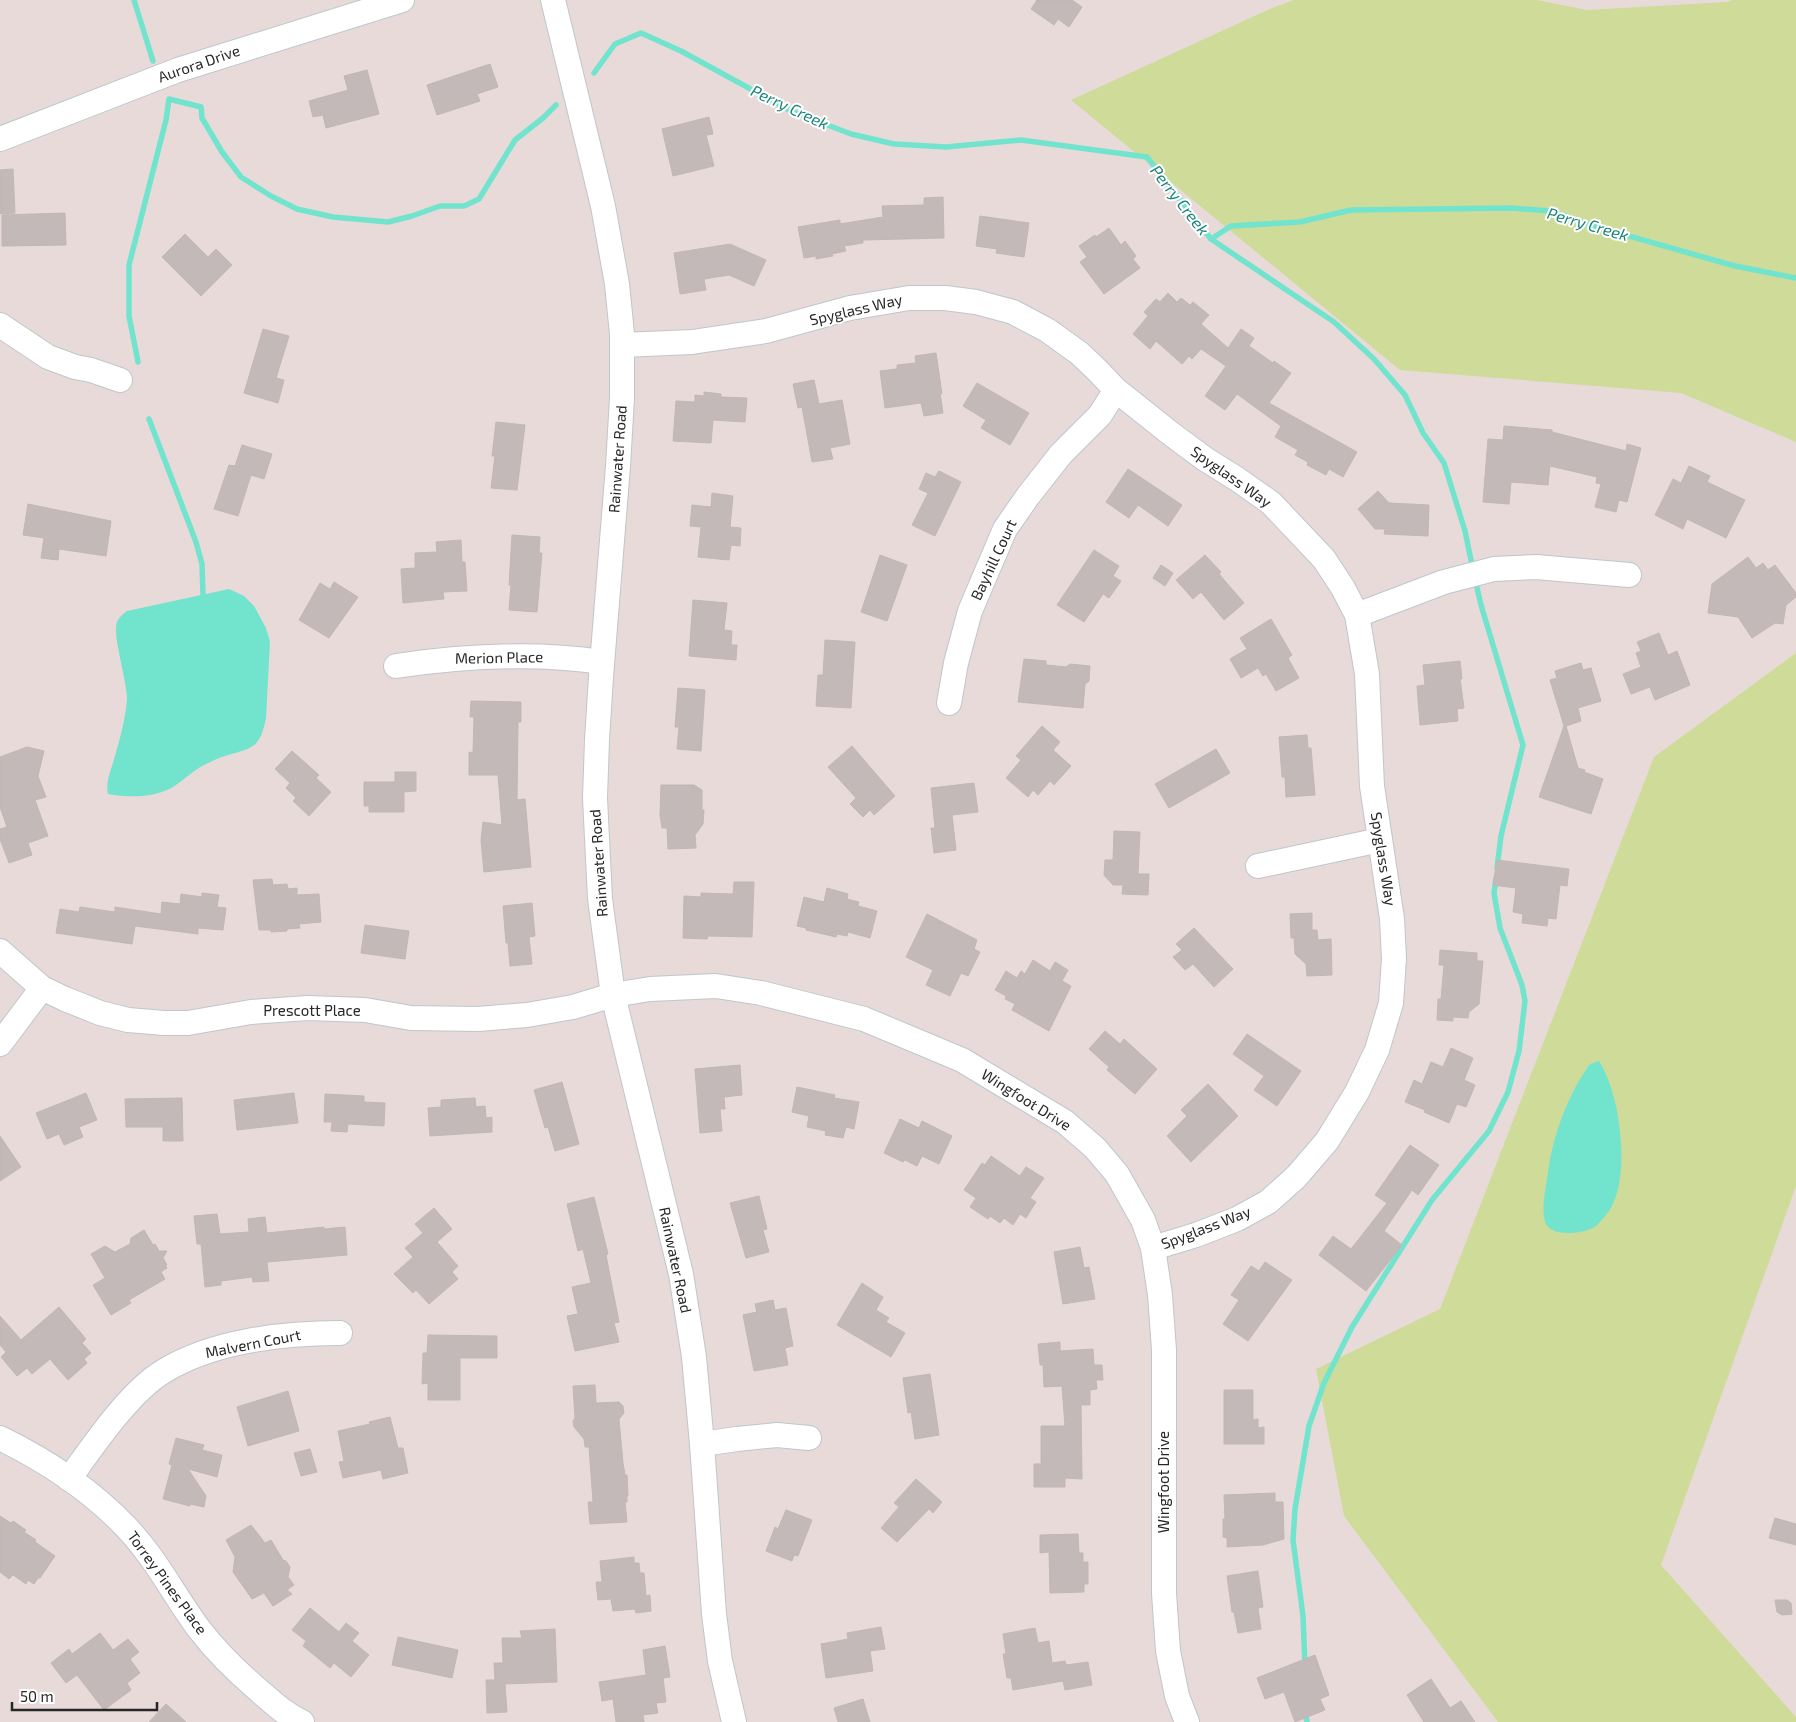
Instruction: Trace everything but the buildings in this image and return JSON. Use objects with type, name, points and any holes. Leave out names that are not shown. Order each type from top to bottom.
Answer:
[{"type":"street","name":"Aurora Drive","points":[[0,139],[196,64],[402,0]]},
{"type":"street","name":"Rainwater Road","points":[[553,0],[603,206],[617,284],[622,345],[619,456],[602,662],[595,798],[600,899],[613,995],[681,1274],[694,1357],[714,1614],[720,1661],[734,1722]]},
{"type":"street","name":"Spyglass Way","points":[[622,345],[692,342],[766,331],[850,308],[909,298],[945,298],[976,302],[1013,312],[1046,330],[1079,353],[1116,390],[1205,459],[1271,503],[1324,560],[1343,588],[1357,615],[1367,674],[1372,786],[1392,919],[1394,959],[1391,1003],[1377,1050],[1357,1092],[1327,1141],[1296,1178],[1268,1202],[1237,1219],[1196,1235],[1153,1248]]},
{"type":"street","points":[[0,325],[48,357],[120,380]]},
{"type":"street","name":"Bayhill Court","points":[[949,703],[956,662],[970,611],[1005,529],[1055,461],[1100,415],[1116,390]]},
{"type":"street","points":[[1357,615],[1444,582],[1494,569],[1536,567],[1629,575]]},
{"type":"street","name":"Merion Place","points":[[396,666],[434,660],[490,656],[575,658],[602,662]]},
{"type":"street","points":[[1258,866],[1380,840]]},
{"type":"street","name":"Prescott Place","points":[[0,951],[42,988],[100,1013],[128,1020],[164,1023],[188,1023],[251,1012],[308,1008],[365,1010],[411,1018],[478,1018],[528,1015],[573,1006],[613,995]]},
{"type":"street","name":"Wingfoot Drive","points":[[613,995],[650,989],[716,986],[760,993],[864,1019],[962,1060],[1066,1122],[1095,1148],[1117,1174],[1143,1220],[1153,1248],[1160,1295],[1164,1350],[1164,1593],[1168,1652],[1177,1696],[1187,1722]]},
{"type":"street","points":[[0,1044],[42,988]]},
{"type":"street","name":"Malvern Court","points":[[69,1479],[138,1392],[163,1371],[198,1354],[236,1344],[303,1333],[340,1333]]},
{"type":"street","points":[[702,1444],[777,1436],[809,1438]]},
{"type":"street","name":"Torrey Pines Place","points":[[0,1438],[52,1466],[87,1490],[126,1527],[150,1556],[199,1629],[227,1663],[285,1714],[302,1722]]},
{"type":"shaded area","points":[[1294,0],[1537,0],[1587,10],[1727,2],[1732,0],[1796,0],[1796,442],[1681,393],[1400,370],[1071,100],[1272,8]]},
{"type":"shaded area","points":[[229,589],[244,596],[254,606],[266,628],[270,642],[266,718],[258,742],[248,749],[204,765],[176,785],[152,795],[125,796],[108,794],[108,780],[122,728],[127,699],[116,637],[118,620],[127,611]]},
{"type":"shaded area","points":[[1796,653],[1796,1186],[1661,1565],[1796,1717],[1796,1722],[1498,1722],[1344,1516],[1316,1369],[1440,1309],[1654,757]]},
{"type":"shaded area","points":[[1599,1061],[1613,1093],[1620,1134],[1621,1175],[1617,1193],[1611,1208],[1596,1226],[1585,1231],[1561,1232],[1548,1227],[1544,1216],[1544,1197],[1550,1158],[1563,1115],[1575,1088],[1590,1064]]},
{"type":"waterway","name":"Perry Creek","points":[[134,0],[153,61]]},
{"type":"waterway","name":"Perry Creek","points":[[594,73],[615,44],[641,33],[681,51],[791,111],[851,134],[894,144],[946,147],[1021,140],[1147,157],[1211,239],[1334,322],[1374,359],[1405,395],[1423,433],[1444,463],[1465,531],[1473,570]]},
{"type":"waterway","name":"Perry Creek","points":[[138,362],[129,316],[129,265],[166,120],[169,99],[201,107],[202,118],[222,152],[241,177],[271,196],[297,209],[333,217],[388,222],[440,206],[464,206],[479,199],[515,140],[556,105]]},
{"type":"waterway","name":"Perry Creek","points":[[1211,239],[1231,226],[1300,222],[1351,210],[1510,208],[1552,211],[1590,225],[1735,266],[1796,278]]},
{"type":"waterway","points":[[149,419],[196,542],[202,564],[203,595]]},
{"type":"waterway","points":[[1475,579],[1523,745],[1501,836],[1497,868]]},
{"type":"waterway","points":[[1305,1667],[1303,1616],[1293,1540],[1295,1509],[1309,1426],[1324,1383],[1352,1327],[1432,1200],[1489,1131],[1508,1092],[1519,1051],[1525,1001],[1522,985],[1500,928],[1494,893],[1496,879]]},
{"type":"waterway","points":[[1305,1711],[1307,1722]]}]
